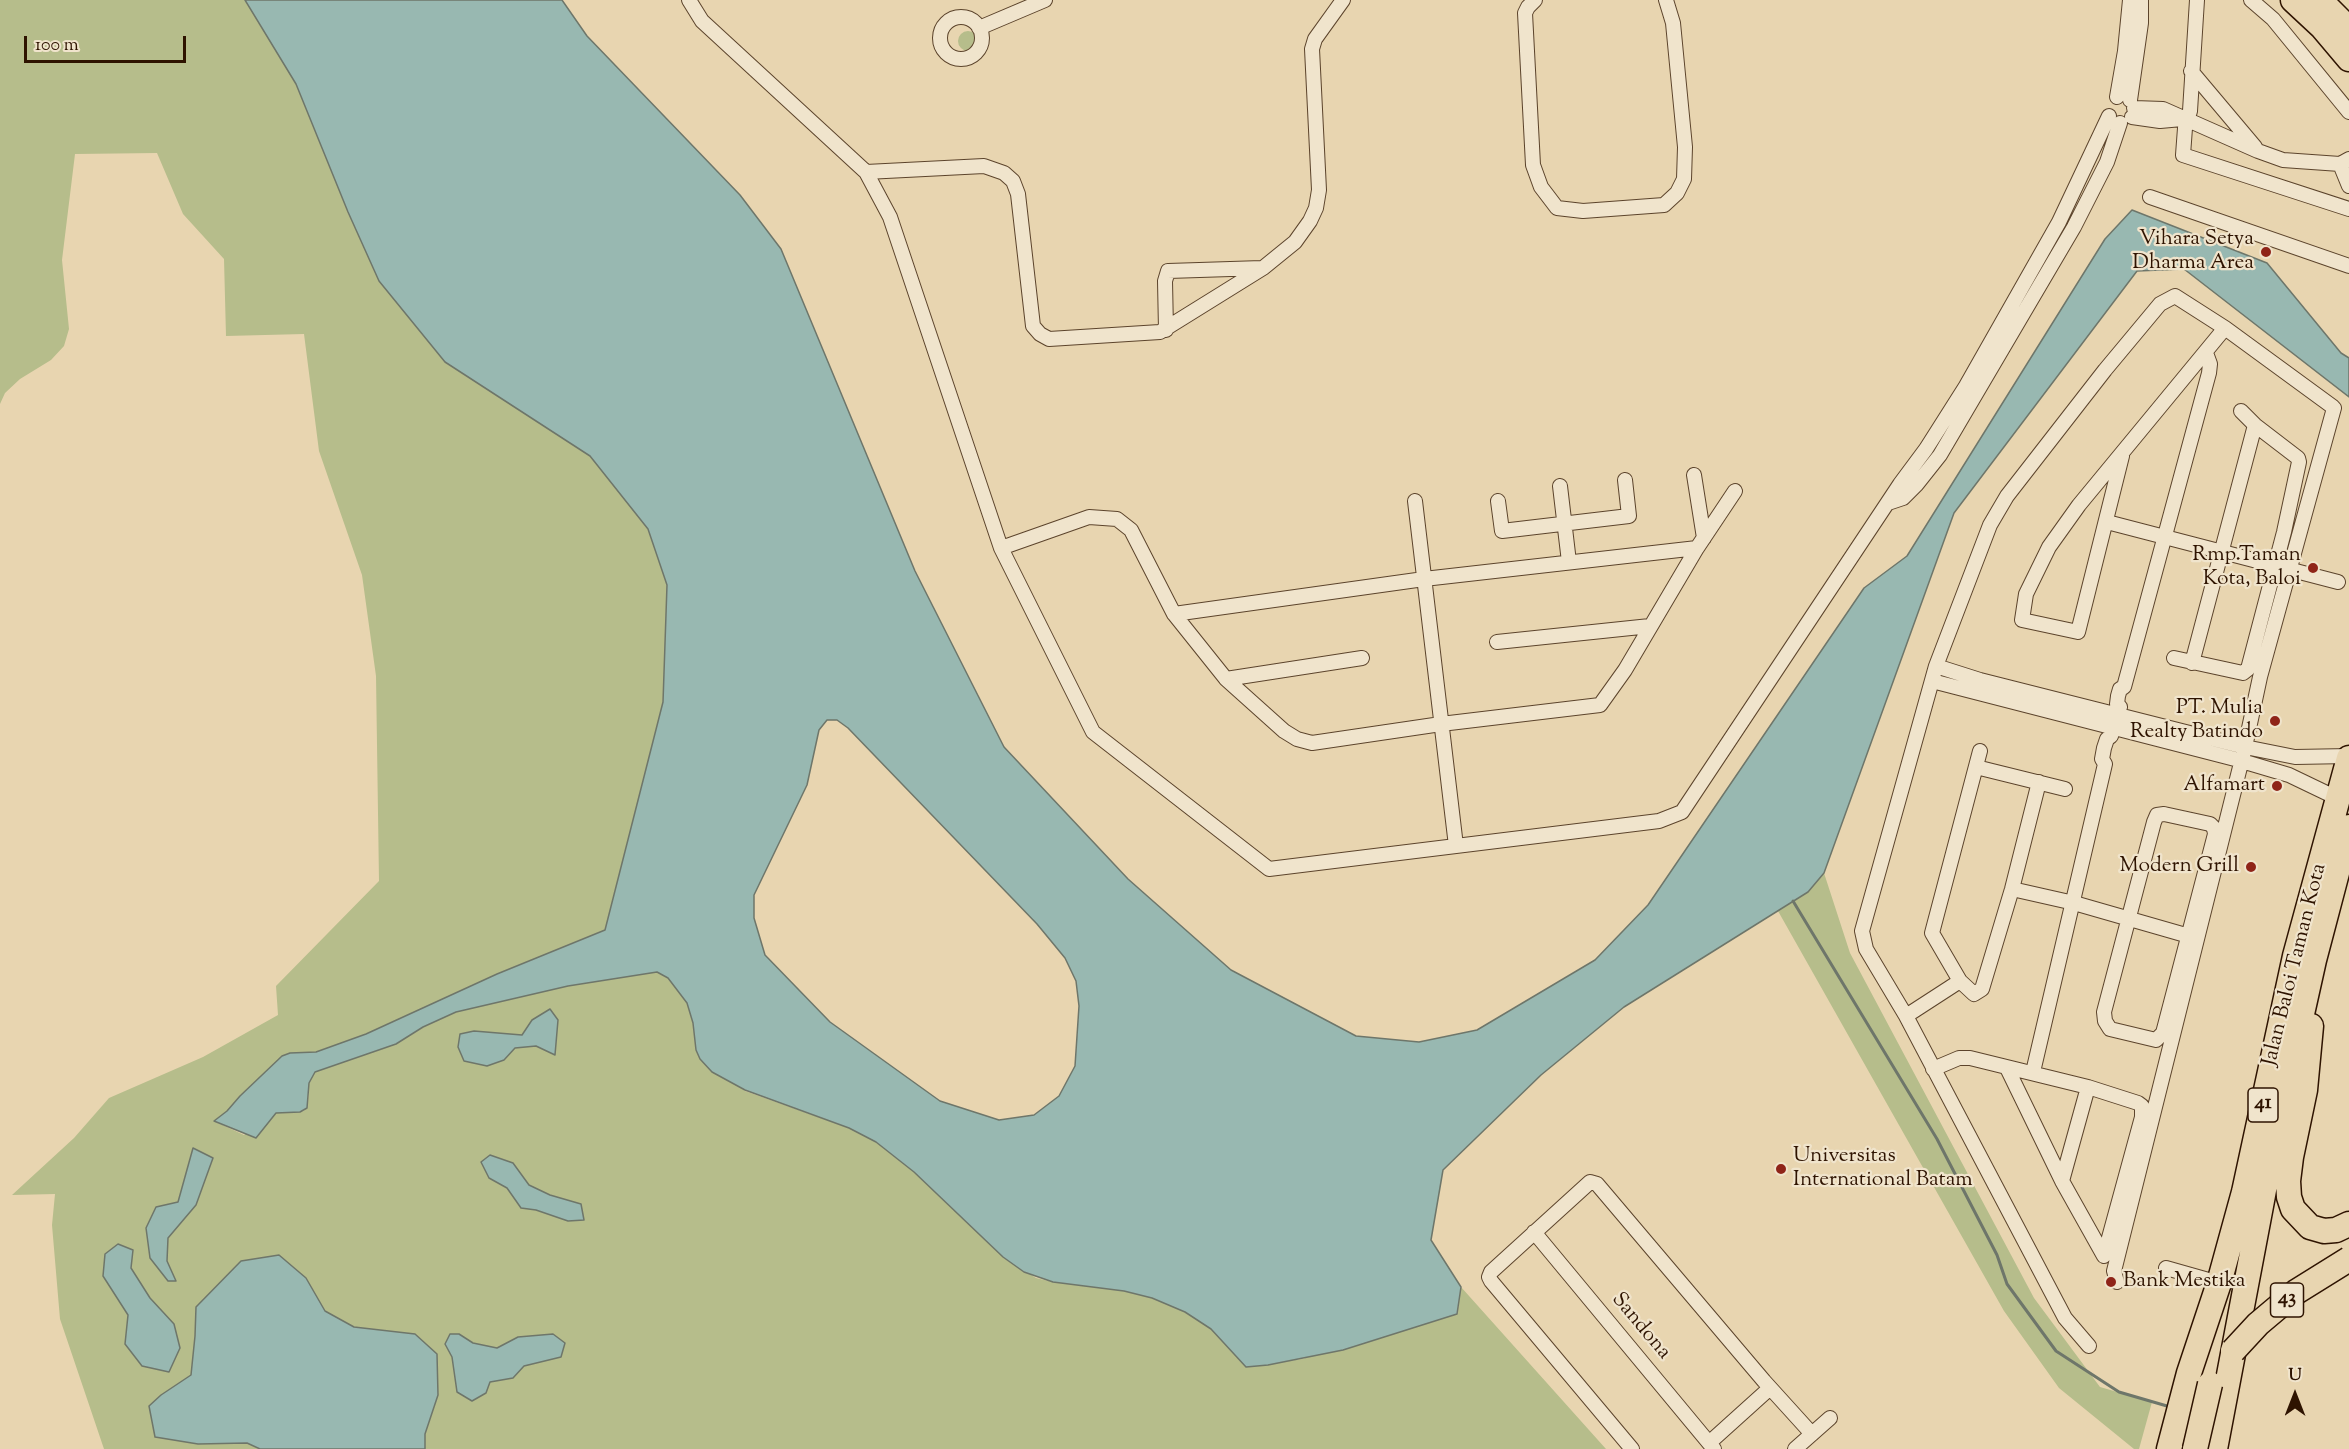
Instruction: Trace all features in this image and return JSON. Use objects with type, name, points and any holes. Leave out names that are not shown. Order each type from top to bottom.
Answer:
[{"type":"highway","points":[[2320,0],[2349,29]]},
{"type":"highway","points":[[2295,1],[2322,27],[2349,59]]},
{"type":"highway","name":"Jalan Baloi Taman Kota","points":[[2171,1438],[2219,1283],[2244,1192],[2305,958],[2349,757]]},
{"type":"highway","name":"Jalan Baloi Taman Kota","points":[[2209,1446],[2234,1350],[2271,1153],[2304,1005],[2305,958],[2349,827]]},
{"type":"highway","points":[[2304,1005],[2311,1019],[2311,1035],[2305,1090],[2291,1157],[2289,1197],[2294,1209],[2310,1227],[2324,1231],[2337,1230],[2349,1224]]},
{"type":"highway","name":"43","points":[[2209,1446],[2210,1384],[2216,1372],[2258,1324],[2296,1292],[2349,1259]]},
{"type":"highway","points":[[2171,1438],[2188,1419],[2198,1420],[2212,1430],[2209,1446]]},
{"type":"street","points":[[689,0],[702,21],[866,172],[890,217],[1001,548],[1093,732],[1269,869],[1659,821],[1682,812],[1966,386],[2124,110],[2141,23],[2141,0]]},
{"type":"street","points":[[979,28],[1045,0]]},
{"type":"street","points":[[866,172],[984,166],[1004,173],[1013,181],[1018,194],[1033,326],[1040,334],[1049,339],[1166,330],[1263,268],[1295,242],[1316,208],[1319,190],[1312,49],[1315,39],[1343,0]]},
{"type":"street","points":[[1535,0],[1526,13],[1533,165],[1541,187],[1557,208],[1583,211],[1664,205],[1677,193],[1684,179],[1685,147],[1673,23],[1666,0]]},
{"type":"street","points":[[2124,110],[2125,51],[2130,0]]},
{"type":"street","points":[[2197,0],[2190,111],[2183,155],[2349,208]]},
{"type":"street","points":[[2251,0],[2273,19],[2349,112]]},
{"type":"street","points":[[2191,71],[2258,151]]},
{"type":"street","points":[[2124,110],[2160,121],[2187,119],[2283,160],[2344,161],[2349,186]]},
{"type":"street","points":[[2150,197],[2349,266]]},
{"type":"street","points":[[1166,330],[1165,281],[1168,271],[1263,268]]},
{"type":"street","points":[[2089,1346],[2066,1318],[1932,1069],[1906,1016],[1866,949],[1862,931],[1936,666],[1990,525],[2007,496],[2105,370],[2160,304],[2175,296],[2225,328],[2334,408],[2248,669],[2243,673],[2174,658]]},
{"type":"street","points":[[2122,456],[2078,632],[2022,620],[2026,594],[2049,547],[2079,505],[2122,456],[2225,328]]},
{"type":"street","points":[[2033,1072],[2105,764],[2102,759],[2104,748],[2119,710],[2125,706],[2127,690],[2124,687],[2209,373],[2210,364],[2206,353]]},
{"type":"street","points":[[2117,1282],[2114,1271],[2245,747],[2283,566],[2300,462],[2241,411]]},
{"type":"street","points":[[2192,663],[2255,425]]},
{"type":"street","points":[[1694,475],[1700,543]]},
{"type":"street","points":[[1498,501],[1502,531],[1629,516],[1625,480]]},
{"type":"street","points":[[1560,486],[1569,562]]},
{"type":"street","points":[[1001,548],[1089,517],[1117,519],[1131,530],[1174,614],[1226,679],[1284,731],[1297,739],[1311,743],[1441,724],[1600,705],[1625,670],[1700,543],[1735,491]]},
{"type":"street","points":[[1415,501],[1456,846]]},
{"type":"street","points":[[2107,522],[2338,582]]},
{"type":"street","points":[[1174,614],[1700,543]]},
{"type":"street","points":[[1497,642],[1650,626]]},
{"type":"street","points":[[1226,679],[1362,658]]},
{"type":"street","points":[[1936,666],[2112,732],[2289,775],[2339,799]]},
{"type":"street","points":[[1932,681],[2026,699],[2119,710],[2245,747],[2295,757],[2349,757]]},
{"type":"street","points":[[1980,751],[1932,933],[1960,981],[1974,994],[1982,990],[2012,889],[2038,782]]},
{"type":"street","points":[[1976,767],[2065,789]]},
{"type":"street","points":[[2164,814],[2210,824],[2215,834],[2163,1033],[2156,1040],[2110,1029],[2105,1021],[2104,1012],[2130,919],[2157,815],[2164,814]]},
{"type":"street","points":[[2012,889],[2074,903],[2189,936]]},
{"type":"street","points":[[1906,1016],[1960,981]]},
{"type":"street","points":[[1932,1069],[1959,1058],[1970,1058],[2033,1072],[2138,1103],[2143,1110],[2104,1256],[2062,1181],[2007,1068]]},
{"type":"street","points":[[2062,1181],[2088,1087]]},
{"type":"street","points":[[1632,1449],[1491,1281],[1491,1272],[1587,1183],[1597,1184],[1770,1388],[1812,1434]]},
{"type":"street","name":"Sandona","points":[[1534,1232],[1712,1446]]},
{"type":"street","points":[[2166,1268],[2219,1283]]},
{"type":"street","points":[[1712,1446],[1770,1388]]},
{"type":"street","points":[[1795,1449],[1830,1418]]},
{"type":"green space","points":[[0,0],[245,0],[296,84],[348,212],[445,362],[590,456],[648,529],[667,585],[663,702],[605,930],[497,974],[366,1034],[316,1052],[282,1056],[214,1121],[244,1135],[276,1113],[304,1111],[308,1102],[309,1083],[315,1072],[396,1044],[423,1027],[456,1012],[568,986],[657,972],[668,978],[687,1003],[693,1023],[696,1051],[745,1091],[849,1128],[876,1142],[914,1172],[1003,1257],[1036,1278],[1124,1291],[1152,1298],[1185,1312],[1211,1329],[1247,1367],[1302,1359],[1457,1314],[1461,1287],[1606,1449],[104,1449],[60,1319],[52,1225],[55,1194],[12,1195],[74,1138],[109,1098],[203,1057],[278,1015],[276,986],[379,881],[376,676],[362,575],[319,451],[304,334],[226,336],[224,259],[183,214],[157,153],[75,154],[62,260],[69,329],[64,346],[51,360],[20,379],[5,393],[0,404]]},
{"type":"green space","points":[[968,31],[975,34],[978,41],[975,48],[968,51],[961,48],[958,41],[961,34]]},
{"type":"green space","points":[[1824,873],[1850,953],[2034,1298],[2100,1387],[2152,1402],[2139,1449],[2134,1449],[2059,1388],[2004,1311],[1778,911],[1808,892]]},
{"type":"water","points":[[245,0],[562,0],[587,36],[740,195],[781,249],[915,571],[1004,747],[1128,879],[1231,970],[1356,1036],[1419,1042],[1477,1030],[1595,960],[1648,905],[1864,588],[1907,556],[2105,239],[2132,210],[2267,263],[2341,353],[2349,358],[2349,397],[2184,269],[2137,271],[1954,513],[1824,873],[1808,892],[1624,1007],[1541,1075],[1443,1170],[1431,1240],[1461,1287],[1457,1314],[1343,1350],[1268,1365],[1246,1367],[1211,1329],[1185,1312],[1152,1298],[1124,1291],[1053,1282],[1024,1272],[1003,1257],[914,1172],[876,1142],[849,1128],[745,1090],[712,1072],[700,1059],[696,1050],[693,1023],[687,1003],[668,978],[657,972],[568,986],[456,1012],[423,1027],[396,1044],[315,1072],[309,1083],[307,1108],[300,1112],[276,1113],[256,1138],[214,1121],[282,1056],[290,1053],[316,1052],[366,1034],[497,974],[605,930],[663,702],[667,585],[648,529],[590,456],[445,362],[379,281],[296,84]],"holes":[[[827,720],[837,720],[848,728],[1037,924],[1065,958],[1076,981],[1079,1006],[1075,1066],[1059,1096],[1034,1115],[999,1120],[940,1101],[830,1022],[765,955],[754,918],[754,895],[807,785],[819,730]]]},
{"type":"water","points":[[550,1009],[558,1020],[555,1055],[536,1046],[515,1048],[504,1060],[487,1066],[464,1061],[458,1047],[460,1034],[474,1031],[522,1035],[532,1020]]},
{"type":"water","points":[[193,1148],[213,1158],[196,1205],[168,1238],[167,1261],[176,1281],[168,1281],[150,1258],[146,1228],[156,1207],[178,1202]]},
{"type":"water","points":[[490,1155],[513,1163],[529,1185],[550,1195],[581,1204],[584,1220],[568,1221],[536,1210],[521,1208],[507,1188],[489,1178],[481,1162]]},
{"type":"water","points":[[118,1244],[133,1250],[131,1268],[150,1298],[174,1324],[180,1348],[169,1372],[142,1366],[125,1344],[128,1315],[103,1276],[105,1254]]},
{"type":"water","points":[[279,1255],[306,1278],[325,1311],[354,1327],[415,1334],[437,1354],[438,1395],[425,1434],[425,1449],[260,1449],[247,1443],[198,1444],[155,1437],[149,1406],[191,1375],[196,1307],[241,1261]]},
{"type":"water","points":[[450,1334],[459,1334],[473,1343],[497,1348],[518,1337],[553,1334],[565,1343],[561,1357],[524,1366],[513,1378],[490,1382],[486,1393],[472,1401],[457,1392],[452,1357],[445,1344]]},
{"type":"waterway","points":[[1793,901],[1937,1139],[1997,1255],[2007,1284],[2056,1351],[2119,1392],[2167,1406]]},
{"type":"place","name":"Vihara Setya Dharma Area","points":[[2266,252]]},
{"type":"place","name":"Rmp.Taman Kota, Baloi","points":[[2313,568]]},
{"type":"place","name":"PT. Mulia Realty Batindo","points":[[2275,721]]},
{"type":"place","name":"Alfamart","points":[[2277,786]]},
{"type":"place","name":"Modern Grill","points":[[2251,867]]},
{"type":"place","name":"Universitas International Batam","points":[[1781,1169]]},
{"type":"place","name":"Bank Mestika","points":[[2111,1282]]}]
